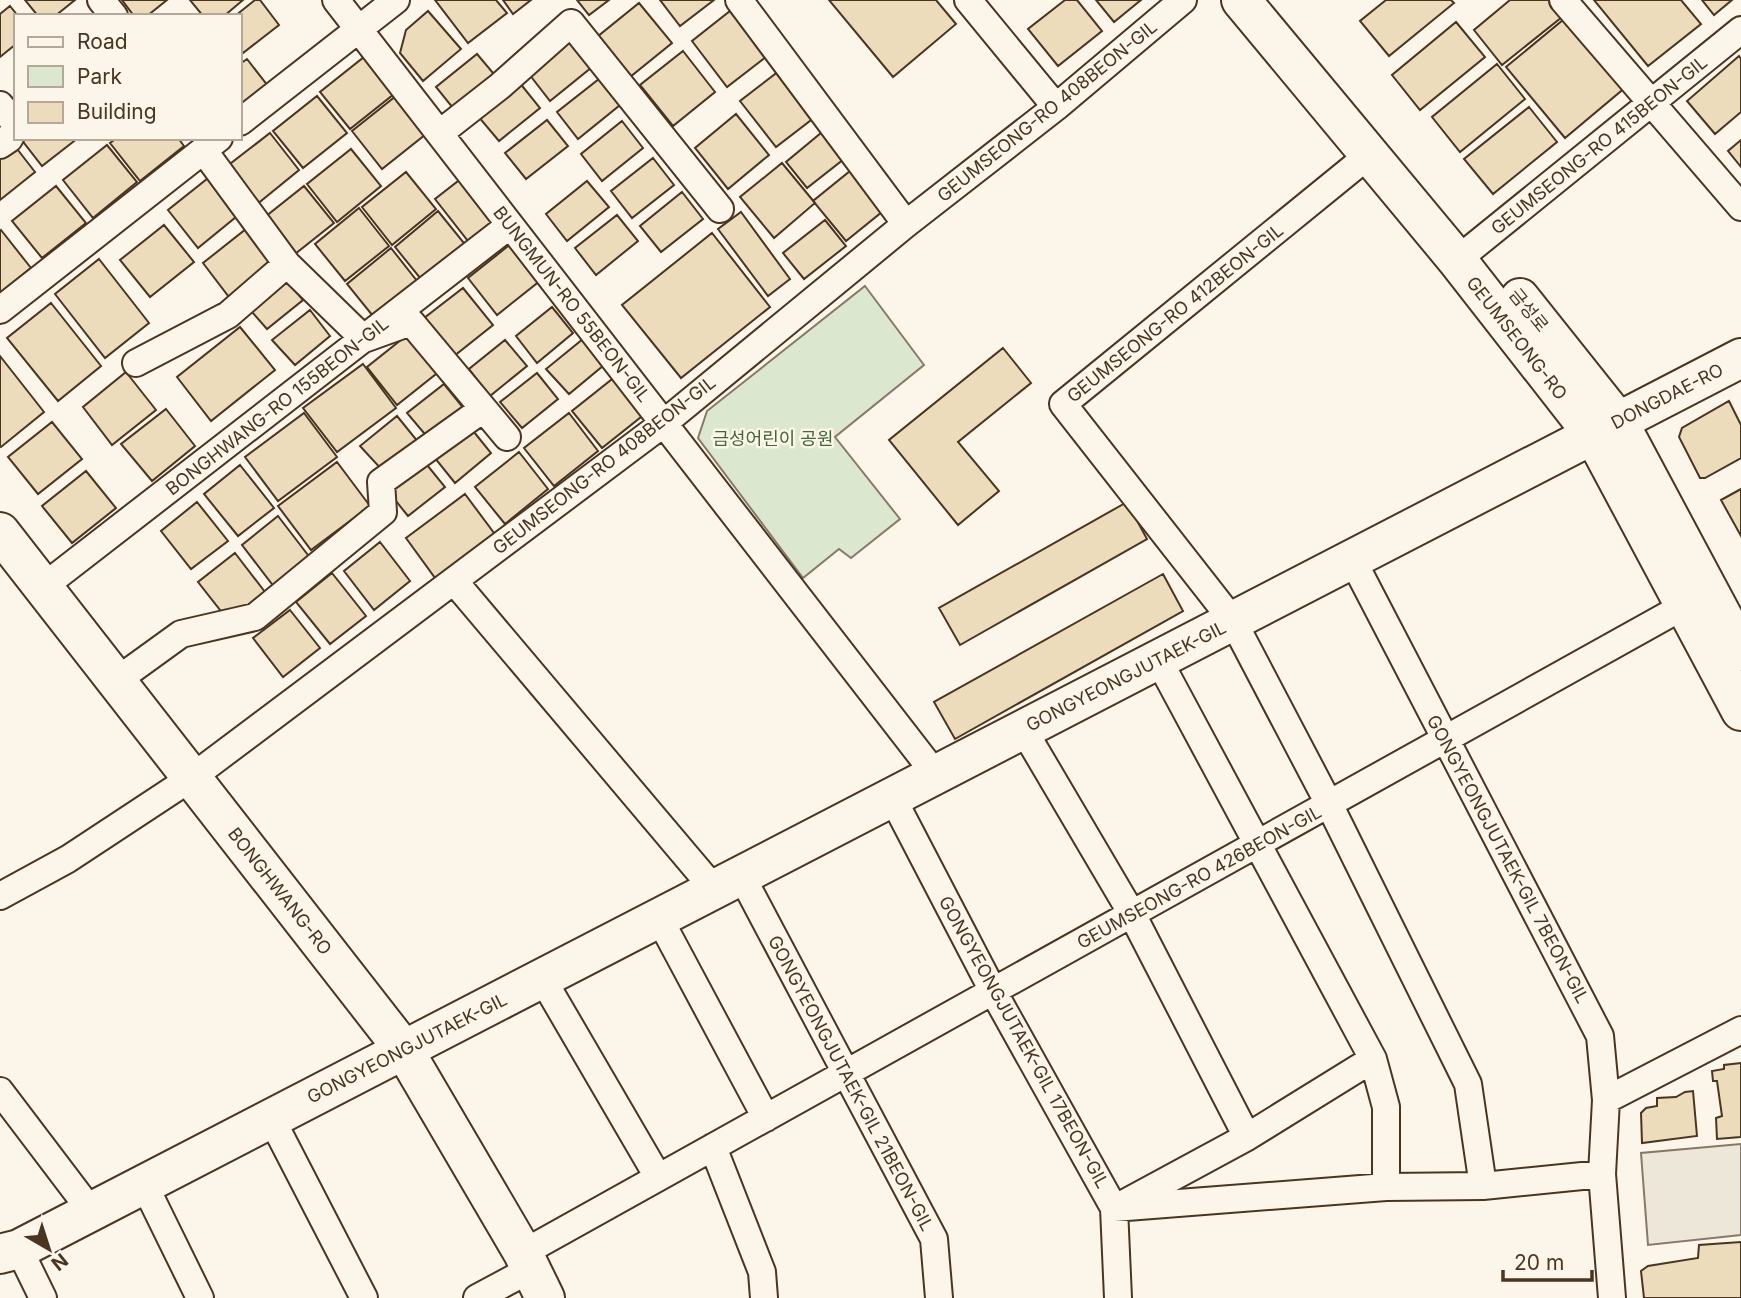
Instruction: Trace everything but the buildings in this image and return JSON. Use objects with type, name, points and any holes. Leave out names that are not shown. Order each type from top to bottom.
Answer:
[{"type":"street","points":[[101,0],[112,14]]},
{"type":"street","name":"BUNGMUN-RO 55BEON-GIL","points":[[337,0],[936,775]]},
{"type":"street","points":[[242,120],[396,0]]},
{"type":"street","points":[[739,0],[906,223]]},
{"type":"street","points":[[968,0],[1056,107]]},
{"type":"street","name":"GEUMSEONG-RO 408BEON-GIL","points":[[0,896],[68,859],[191,778],[664,423],[906,223],[1056,107],[1183,0]]},
{"type":"street","name":"GEUMSEONG-RO","points":[[1241,0],[1370,154],[1466,252]]},
{"type":"street","name":"금성로","points":[[1273,0],[1605,428],[1741,651]]},
{"type":"street","points":[[1563,0],[1741,207]]},
{"type":"street","points":[[440,133],[500,86],[571,23],[720,209]]},
{"type":"street","name":"GEUMSEONG-RO 415BEON-GIL","points":[[1466,252],[1741,30]]},
{"type":"street","points":[[0,105],[14,122]]},
{"type":"street","points":[[0,145],[9,139],[14,129]]},
{"type":"street","points":[[0,310],[211,144],[287,264],[364,338],[411,322],[507,437]]},
{"type":"street","name":"GEUMSEONG-RO 412BEON-GIL","points":[[1233,621],[1063,404],[1370,154]]},
{"type":"street","name":"BONGHWANG-RO 155BEON-GIL","points":[[43,587],[510,225]]},
{"type":"street","points":[[136,363],[228,315],[287,264]]},
{"type":"street","name":"DONGDAE-RO","points":[[1605,428],[1741,358]]},
{"type":"street","points":[[116,681],[181,634],[255,617],[383,512],[381,482],[483,409]]},
{"type":"street","points":[[1605,428],[1685,606],[1741,711]]},
{"type":"street","name":"GONGYEONGJUTAEK-GIL","points":[[43,1298],[9,1251],[404,1050],[1605,428]]},
{"type":"street","name":"BONGHWANG-RO","points":[[0,532],[404,1050],[533,1273]]},
{"type":"street","name":"GONGYEONGJUTAEK-GIL 7BEON-GIL","points":[[1352,559],[1601,1036],[1606,1100],[1602,1174],[1612,1298]]},
{"type":"street","name":"GONGYEONGJUTAEK-GIL 21BEON-GIL","points":[[454,581],[727,882],[845,1074],[934,1239],[939,1298]]},
{"type":"street","name":"GEUMSEONG-RO 426BEON-GIL","points":[[533,1273],[659,1177],[1685,606]]},
{"type":"street","points":[[1233,621],[1329,804],[1468,1084],[1483,1186]]},
{"type":"street","points":[[1158,659],[1373,1059],[1386,1107],[1387,1187]]},
{"type":"street","points":[[1023,729],[1132,914],[1247,1137]]},
{"type":"street","name":"GONGYEONGJUTAEK-GIL 17BEON-GIL","points":[[892,797],[993,991],[1114,1208],[1118,1298]]},
{"type":"street","points":[[659,918],[766,1118]]},
{"type":"street","points":[[542,978],[659,1177]]},
{"type":"street","points":[[1606,1100],[1741,1030]]},
{"type":"street","points":[[1114,1208],[1247,1137],[1373,1059]]},
{"type":"street","points":[[0,1091],[91,1211]]},
{"type":"street","points":[[271,1118],[363,1298]]},
{"type":"street","points":[[713,1147],[762,1272],[765,1298]]},
{"type":"street","points":[[1114,1208],[1387,1187],[1483,1186],[1602,1174]]},
{"type":"street","points":[[144,1184],[200,1298]]},
{"type":"street","points":[[477,1298],[533,1273]]},
{"type":"green space","name":"금성어린이 공원","points":[[865,286],[924,365],[835,437],[900,519],[851,558],[839,549],[803,578],[698,438],[707,411]]},
{"type":"shaded area","points":[[1741,1144],[1741,1235],[1648,1245],[1641,1153]]}]
